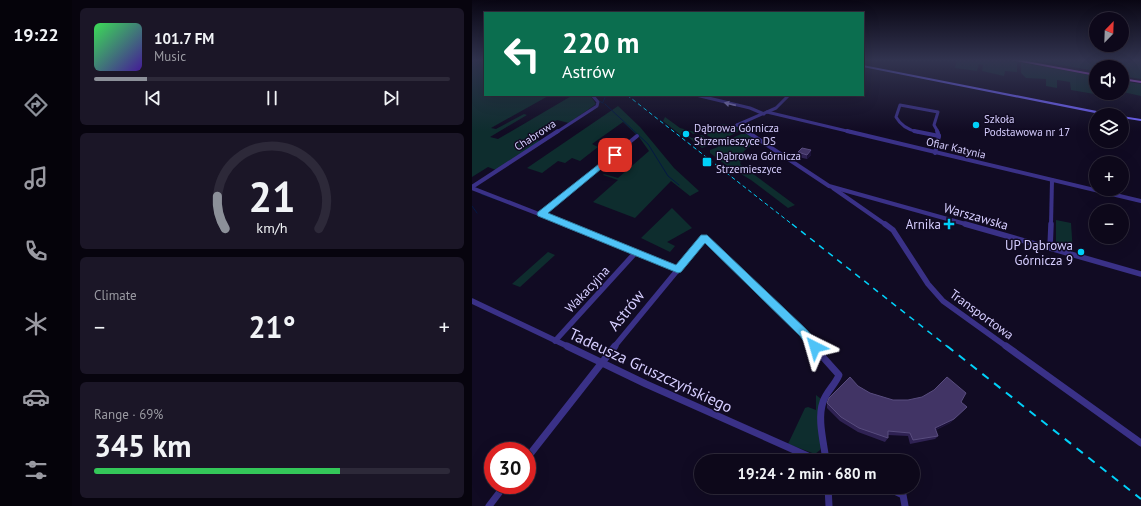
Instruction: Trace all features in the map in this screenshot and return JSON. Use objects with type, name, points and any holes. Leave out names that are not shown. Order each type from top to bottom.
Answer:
[{"type":"street","points":[[953,84],[1089,110]]},
{"type":"street","name":"Chabrowa","points":[[472,187],[597,106],[598,102],[593,96]]},
{"type":"street","name":"Ofiar Katynia","points":[[700,96],[766,113],[1141,201]]},
{"type":"street","points":[[766,113],[778,106],[788,96]]},
{"type":"street","points":[[935,153],[940,136],[934,126],[937,111],[900,105],[896,116],[902,126],[910,130],[940,136]]},
{"type":"street","name":"Warszawska","points":[[766,113],[737,125],[829,186],[1141,274]]},
{"type":"street","points":[[1129,118],[1141,120]]},
{"type":"street","points":[[541,214],[637,136]]},
{"type":"street","points":[[1050,248],[1052,180]]},
{"type":"street","name":"Transportowa","points":[[829,186],[893,230],[928,284],[942,300],[1141,443]]},
{"type":"street","points":[[472,187],[678,269]]},
{"type":"street","points":[[847,198],[847,195],[852,192]]},
{"type":"street","name":"Astrów","points":[[536,447],[704,238],[804,333],[839,375],[837,382],[826,396],[822,405],[826,454]]},
{"type":"street","name":"Wakacyjna","points":[[555,341],[636,252]]},
{"type":"street","name":"Tadeusza Gruszczyńskiego","points":[[472,302],[602,363],[804,454]]},
{"type":"street","points":[[489,506],[499,494]]},
{"type":"street","points":[[828,494],[829,506]]},
{"type":"street","points":[[902,494],[905,499],[905,506]]},
{"type":"green space","points":[[472,84],[484,84],[484,96],[548,96],[491,128],[496,129],[524,114],[527,115],[490,137],[498,139],[571,96],[591,96],[596,104],[569,123],[557,120],[529,138],[541,141],[496,170],[488,167],[472,177]]},
{"type":"green space","points":[[1046,84],[1057,84],[1057,88],[1046,86]]},
{"type":"green space","points":[[1070,84],[1089,84],[1089,93],[1071,90]]},
{"type":"green space","points":[[1129,84],[1141,84],[1141,96],[1129,93]]},
{"type":"green space","points":[[618,106],[640,127],[674,168],[699,191],[690,196],[671,181],[635,218],[593,202],[618,180],[603,175],[604,174],[618,178],[649,151],[639,137],[623,122],[592,144],[598,147],[580,161],[572,158],[565,163],[558,161],[542,173],[527,168]]},
{"type":"green space","points":[[665,117],[680,128],[688,130],[681,133],[692,138],[702,135],[713,144],[702,148],[688,137],[682,136],[663,121]]},
{"type":"green space","points":[[723,124],[736,126],[738,132],[719,141],[705,134],[707,130]]},
{"type":"green space","points":[[688,130],[699,133],[693,134]]},
{"type":"green space","points":[[741,134],[748,134],[757,141],[744,151],[740,164],[795,205],[788,208],[751,180],[726,165],[710,153],[710,150],[718,147],[717,145]]},
{"type":"green space","points":[[672,208],[692,228],[667,242],[675,246],[670,252],[641,238]]},
{"type":"green space","points":[[1056,220],[1071,223],[1073,253],[1058,249],[1056,246]]},
{"type":"green space","points":[[548,252],[555,255],[520,287],[512,284]]},
{"type":"green space","points":[[816,395],[821,399],[822,444],[820,450],[815,454],[788,444],[805,408],[808,407],[816,410]]},
{"type":"building","points":[[802,148],[811,150],[807,155],[798,152]]},
{"type":"building","points":[[850,377],[858,386],[870,393],[893,400],[908,400],[922,397],[934,390],[947,377],[966,393],[961,402],[967,407],[954,419],[935,428],[938,436],[913,440],[910,433],[888,431],[888,438],[859,428],[841,417],[827,403],[829,398]]},
{"type":"waterway","points":[[603,102],[606,96]]},
{"type":"waterway","points":[[599,101],[603,103]]},
{"type":"waterway","points":[[605,104],[648,144],[668,176],[679,185]]},
{"type":"waterway","points":[[481,194],[498,200]]},
{"type":"waterway","points":[[472,206],[477,213]]},
{"type":"railway","points":[[628,96],[793,225]]},
{"type":"railway","points":[[792,224],[948,347]]},
{"type":"railway","points":[[947,346],[1141,499]]},
{"type":"place","name":"Szkoła Podstawowa nr 17","points":[[976,125]]},
{"type":"place","name":"Dąbrowa Górnicza Strzemieszyce DS","points":[[686,134]]},
{"type":"place","name":"Dąbrowa Górnicza Strzemieszyce","points":[[707,162]]},
{"type":"place","name":"Arnika","points":[[949,224]]},
{"type":"place","name":"UP Dąbrowa Górnicza 9","points":[[1081,252]]},
{"type":"route","points":[[615,155],[541,214],[678,269],[704,238],[804,333],[815,347]]}]
